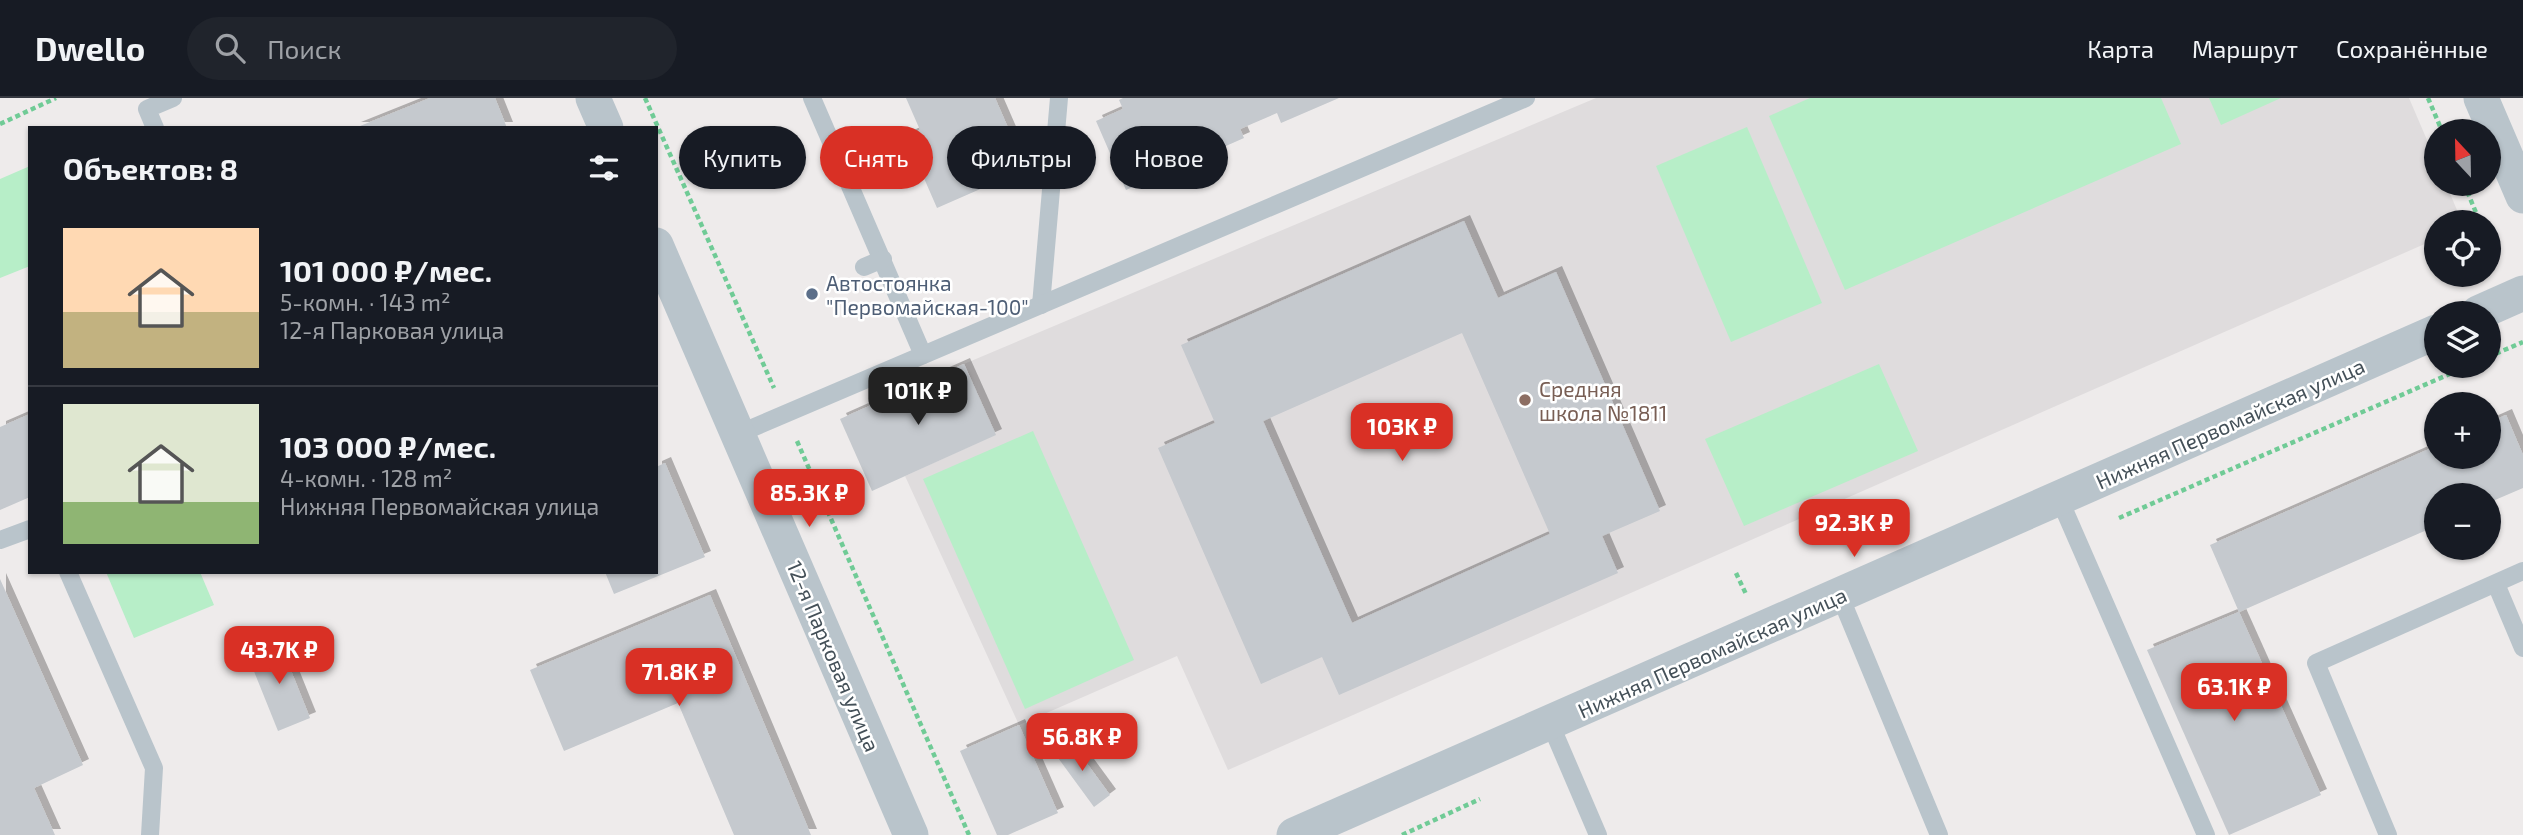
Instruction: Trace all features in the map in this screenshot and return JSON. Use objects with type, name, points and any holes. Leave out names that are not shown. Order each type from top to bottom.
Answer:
[{"type":"street","points":[[593,98],[605,126]]},
{"type":"street","points":[[2481,98],[2523,196]]},
{"type":"street","name":"12-я Парковая улица","points":[[658,250],[911,835]]},
{"type":"street","points":[[2501,303],[2523,293]]},
{"type":"street","name":"Нижняя Первомайская улица","points":[[1294,835],[2424,337]]},
{"type":"lane","points":[[154,126],[147,109],[173,98]]},
{"type":"lane","points":[[812,98],[923,355]]},
{"type":"lane","points":[[1041,305],[1059,98]]},
{"type":"lane","points":[[738,434],[1526,98]]},
{"type":"lane","points":[[864,267],[883,259]]},
{"type":"lane","points":[[2059,498],[2206,835]]},
{"type":"lane","points":[[0,540],[28,530]]},
{"type":"lane","points":[[2388,835],[2316,663],[2523,571]]},
{"type":"lane","points":[[69,574],[154,768],[150,835]]},
{"type":"lane","points":[[2496,584],[2523,648]]},
{"type":"lane","points":[[1840,596],[1939,835]]},
{"type":"lane","points":[[1550,723],[1598,835]]},
{"type":"path","points":[[0,124],[56,98]]},
{"type":"path","points":[[645,98],[657,126]]},
{"type":"path","points":[[2428,98],[2437,119]]},
{"type":"path","points":[[658,127],[969,835]]},
{"type":"path","points":[[2501,351],[2523,342]]},
{"type":"shaded area","name":"Средняя школа №1811","points":[[1596,98],[2409,98],[2424,133],[2424,196],[2451,196],[2457,210],[2424,210],[2424,244],[1228,770],[1177,656],[1019,725],[905,476],[995,435],[964,364]]},
{"type":"green space","points":[[1810,98],[2161,98],[2181,144],[1845,290],[1769,116]]},
{"type":"green space","points":[[2209,98],[2281,98],[2221,125]]},
{"type":"green space","points":[[1747,127],[1822,303],[1731,342],[1656,166]]},
{"type":"green space","points":[[28,167],[28,267],[0,278],[0,179]]},
{"type":"green space","points":[[1879,364],[1918,451],[1744,526],[1705,439]]},
{"type":"green space","points":[[1033,431],[1134,660],[1025,709],[923,479]]},
{"type":"green space","points":[[107,574],[201,574],[214,605],[134,638]]},
{"type":"building","points":[[430,98],[495,98],[506,126],[360,126]]},
{"type":"building","points":[[906,98],[995,98],[1007,126],[947,126],[947,189],[980,189],[937,208],[929,189],[933,189],[933,126],[918,126]]},
{"type":"building","points":[[1339,98],[1281,123],[1277,113],[1240,129],[1244,138],[1228,145],[1228,126],[1110,126],[1110,153],[1096,121],[1123,109],[1119,100]]},
{"type":"building","points":[[1464,221],[1498,298],[1556,272],[1660,511],[1602,536],[1618,573],[1339,695],[1322,657],[1261,684],[1158,448],[1215,423],[1181,345]],"holes":[[[1462,333],[1550,534],[1352,623],[1263,421]]]},
{"type":"building","points":[[964,364],[996,435],[872,491],[840,419]]},
{"type":"building","points":[[28,415],[28,498],[0,510],[0,427]]},
{"type":"building","points":[[2506,415],[2523,455],[2523,488],[2501,497],[2501,483],[2424,483],[2424,531],[2239,612],[2210,545],[2424,451],[2424,469],[2501,469],[2501,417]]},
{"type":"building","points":[[665,463],[705,557],[614,594],[606,574],[658,574],[658,466]]},
{"type":"building","points":[[0,579],[83,765],[34,788],[55,835],[0,835]]},
{"type":"building","points":[[710,595],[811,835],[734,835],[678,703],[564,751],[530,670]]},
{"type":"building","points":[[2239,612],[2321,795],[2229,835],[2147,650]]},
{"type":"building","points":[[279,641],[310,718],[278,731],[247,654]]},
{"type":"building","points":[[1019,725],[1058,813],[1008,835],[997,835],[960,751]]},
{"type":"building","points":[[1069,739],[1110,795],[1094,807],[1053,751]]},
{"type":"place","name":"Автостоянка \"Первомайская-100\"","points":[[812,294]]},
{"type":"place","name":"Средняя школа №1811","points":[[1525,400]]}]
